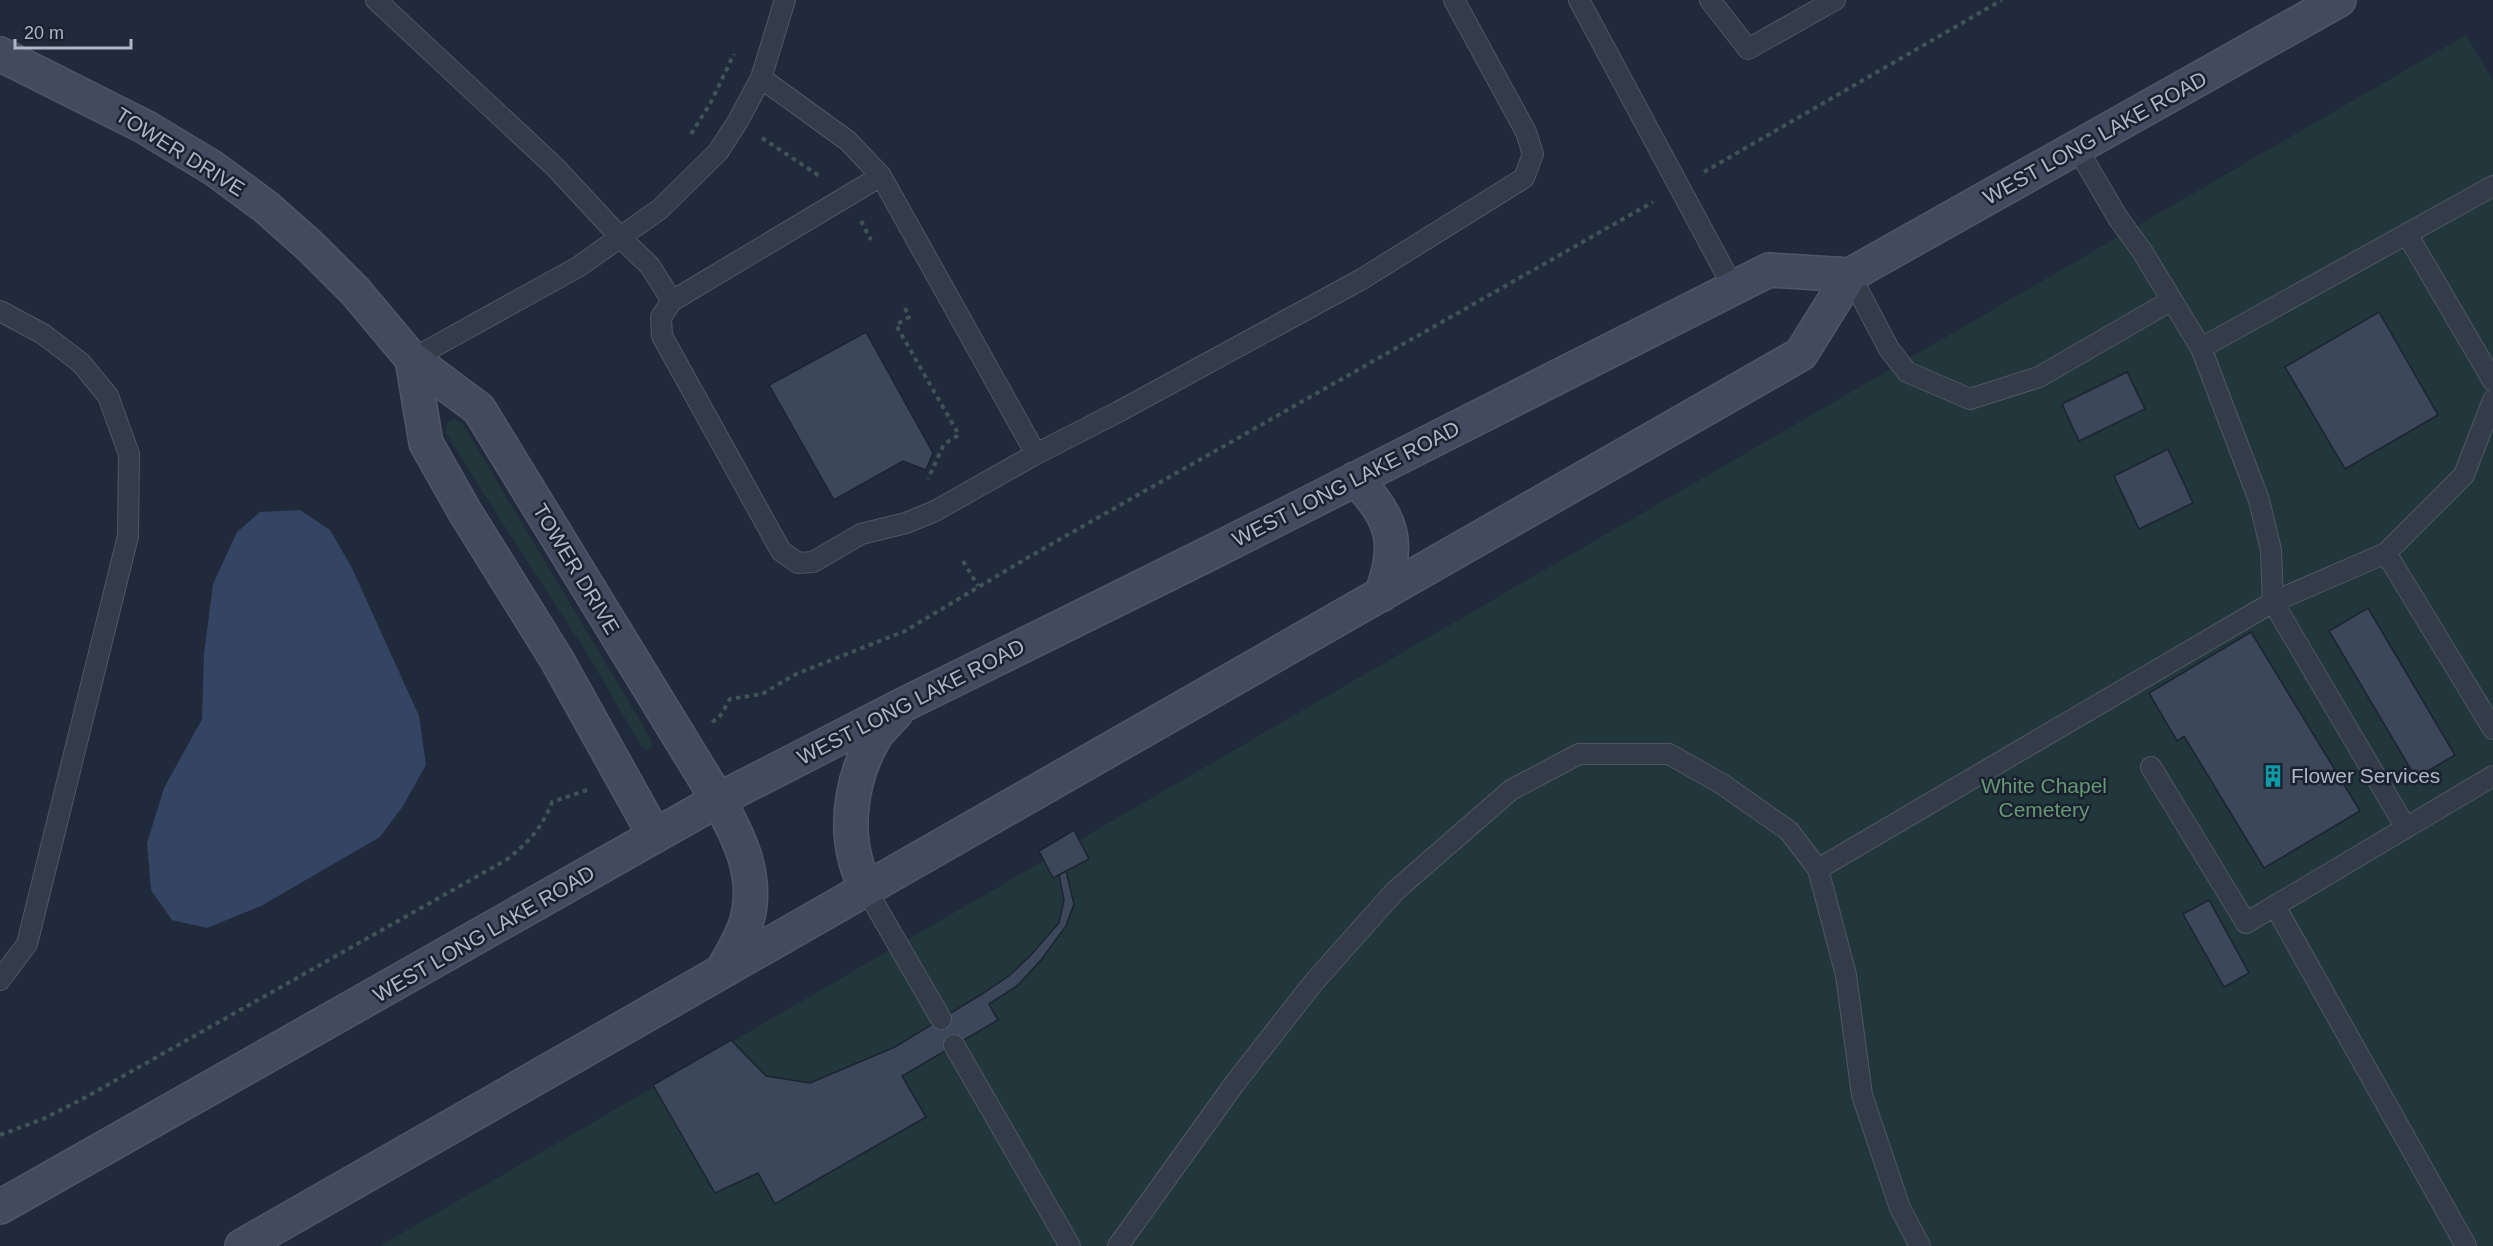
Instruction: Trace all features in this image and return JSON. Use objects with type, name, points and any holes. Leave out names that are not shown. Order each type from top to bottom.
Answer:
[{"type":"main road","name":"WEST LONG LAKE ROAD","points":[[242,1246],[1801,354],[1850,275],[2339,0]]},
{"type":"main road","name":"TOWER DRIVE","points":[[0,54],[144,127],[222,174],[266,207],[311,247],[355,291],[412,359],[479,409],[718,800],[741,842],[747,864],[750,890],[747,919],[738,943],[722,971]]},
{"type":"main road","name":"WEST LONG LAKE ROAD","points":[[0,1207],[718,800],[903,705],[1769,270],[1850,275]]},
{"type":"main road","points":[[412,359],[426,443],[465,512],[557,660],[655,836]]},
{"type":"main road","points":[[1355,479],[1374,498],[1387,520],[1393,545],[1390,572],[1380,595]]},
{"type":"main road","points":[[866,888],[855,859],[851,831],[852,802],[859,772],[875,737],[903,705]]},
{"type":"lane","points":[[376,0],[555,167],[650,266],[672,301]]},
{"type":"lane","points":[[412,359],[578,267],[660,209],[718,152],[738,121],[761,78],[785,0]]},
{"type":"lane","points":[[881,176],[672,301],[661,317],[662,336],[781,551],[798,563],[813,562],[861,534],[906,523],[935,511],[1036,454],[1362,279],[1524,178],[1533,154],[1526,132],[1454,0]]},
{"type":"lane","points":[[1579,0],[1733,288]]},
{"type":"lane","points":[[1710,0],[1748,49],[1835,0]]},
{"type":"lane","points":[[761,78],[848,141],[881,176],[1036,454]]},
{"type":"lane","points":[[2077,148],[2118,218],[2142,250],[2201,348],[2259,500],[2271,550],[2273,602],[2406,828]]},
{"type":"lane","points":[[2201,348],[2493,186]]},
{"type":"lane","points":[[2407,234],[2493,381]]},
{"type":"lane","points":[[1850,275],[1889,349],[1906,372],[1970,399],[2039,377],[2172,300]]},
{"type":"lane","points":[[0,311],[43,334],[81,363],[108,396],[129,454],[128,536],[27,944],[0,980]]},
{"type":"lane","points":[[1818,869],[2273,602],[2386,553],[2464,475],[2493,400]]},
{"type":"lane","points":[[2386,553],[2493,729]]},
{"type":"lane","points":[[1119,1246],[1235,1083],[1314,982],[1395,891],[1511,790],[1579,754],[1669,754],[1722,784],[1790,831],[1818,869],[1846,975],[1862,1095],[1900,1208],[1920,1246]]},
{"type":"lane","points":[[2151,767],[2246,923],[2493,776]]},
{"type":"lane","points":[[866,888],[941,1019]]},
{"type":"lane","points":[[2275,906],[2466,1246]]},
{"type":"lane","points":[[954,1045],[1070,1246]]},
{"type":"path","points":[[719,718],[730,699],[762,694],[796,674],[905,631],[978,586],[2002,0]]},
{"type":"path","points":[[689,136],[710,104],[737,46]]},
{"type":"path","points":[[759,136],[825,179]]},
{"type":"path","points":[[858,215],[871,240]]},
{"type":"path","points":[[905,308],[909,317],[896,325],[959,435],[944,444],[927,481]]},
{"type":"path","points":[[963,561],[978,586]]},
{"type":"path","points":[[0,1135],[43,1119],[86,1097],[506,860],[527,843],[544,822],[552,802],[579,795]]},
{"type":"green space","name":"White Chapel Cemetery","points":[[2466,35],[2493,81],[2493,1246],[380,1246]]},
{"type":"green space","points":[[454,419],[462,423],[651,739],[652,746],[647,750],[641,746],[588,655],[446,433],[447,423]]},
{"type":"water","points":[[300,510],[330,530],[351,566],[419,716],[426,765],[403,806],[380,837],[261,906],[207,928],[172,920],[151,890],[147,843],[164,788],[202,719],[204,654],[213,584],[237,532],[260,512]]},
{"type":"building","points":[[2379,312],[2438,415],[2345,469],[2285,367]]},
{"type":"building","points":[[866,332],[933,453],[926,470],[903,461],[834,500],[769,385]]},
{"type":"building","points":[[2127,372],[2145,409],[2079,441],[2062,404]]},
{"type":"building","points":[[2168,449],[2193,503],[2139,529],[2114,476]]},
{"type":"building","points":[[2368,608],[2455,755],[2416,778],[2329,631]]},
{"type":"building","name":"Flower Services","points":[[2251,632],[2360,811],[2264,868],[2184,736],[2177,741],[2149,693]]},
{"type":"building","points":[[1074,830],[1089,859],[1053,878],[1039,851]]},
{"type":"building","points":[[1066,871],[1074,904],[1066,926],[1041,960],[1017,986],[989,1004],[998,1020],[902,1076],[926,1117],[775,1204],[758,1173],[715,1193],[653,1085],[731,1040],[766,1076],[810,1083],[895,1047],[982,994],[1010,975],[1030,956],[1059,923],[1064,900],[1059,875]]},
{"type":"building","points":[[2209,900],[2249,973],[2224,987],[2183,914]]},
{"type":"place","name":"Flower Services","points":[[2273,776]]}]
